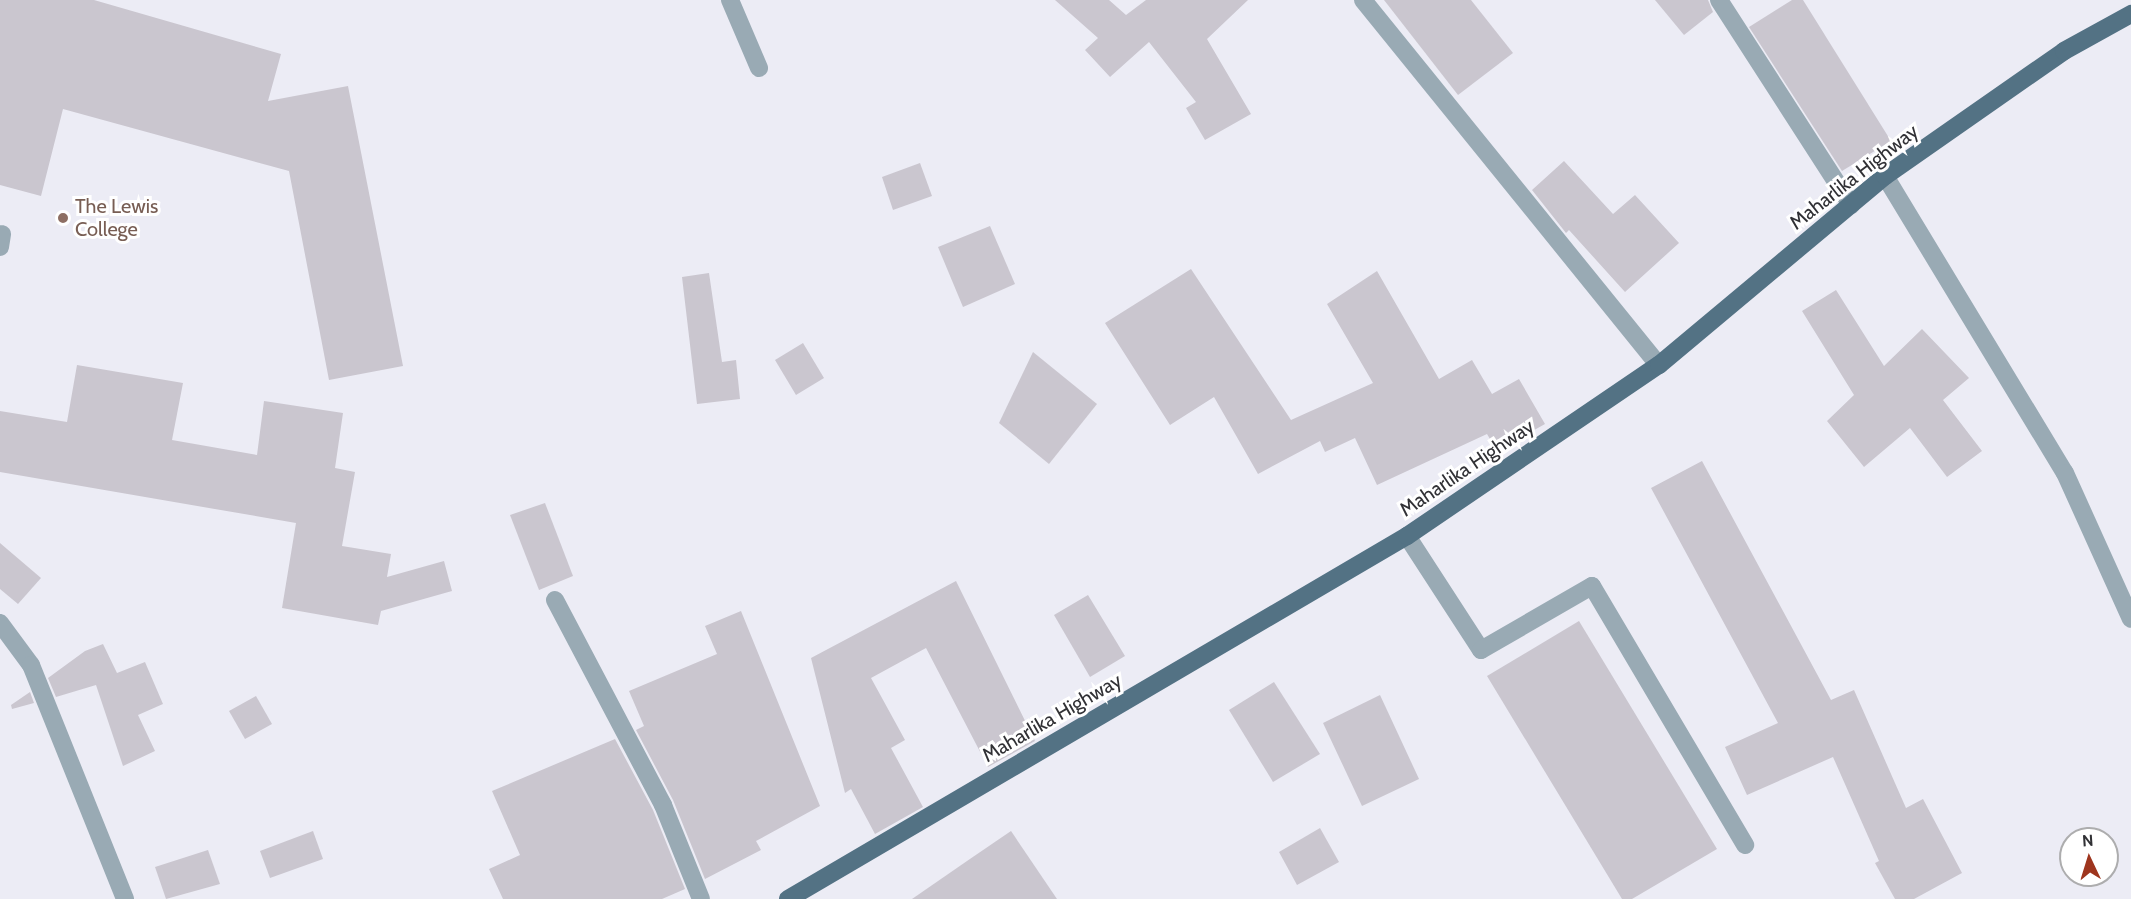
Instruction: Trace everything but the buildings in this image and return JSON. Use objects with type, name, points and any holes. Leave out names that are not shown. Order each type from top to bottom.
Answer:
[{"type":"main road","name":"Maharlika Highway","points":[[788,899],[1407,536],[1659,365],[1885,176],[2064,51],[2131,14]]},
{"type":"street","points":[[730,0],[759,68]]},
{"type":"street","points":[[1363,0],[1659,365]]},
{"type":"street","points":[[1719,0],[1851,205]]},
{"type":"street","points":[[1885,176],[2065,473],[2131,619]]},
{"type":"street","points":[[1407,536],[1481,650],[1592,586],[1745,845]]},
{"type":"street","points":[[555,600],[663,806],[701,899]]},
{"type":"street","points":[[0,623],[31,665],[125,899]]},
{"type":"place","name":"The Lewis College","points":[[63,218]]}]
